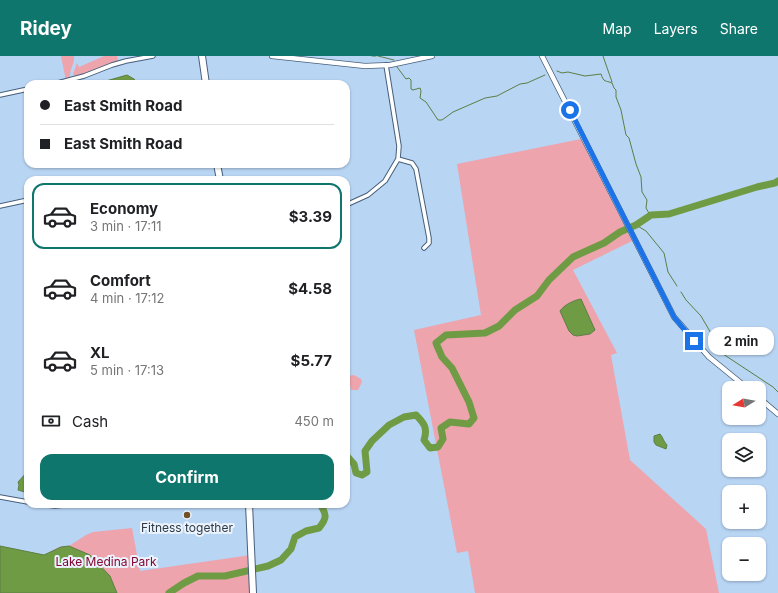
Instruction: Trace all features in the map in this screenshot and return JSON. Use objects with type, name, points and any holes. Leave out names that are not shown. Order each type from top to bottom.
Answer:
[{"type":"highway","points":[[202,56],[205,80]]},
{"type":"highway","points":[[249,508],[253,593]]},
{"type":"street","points":[[71,80],[126,61],[153,56]]},
{"type":"street","points":[[272,56],[365,66],[386,65],[432,56]]},
{"type":"street","points":[[542,56],[674,317],[709,357],[738,381]]},
{"type":"street","points":[[350,203],[368,195],[380,186],[385,181],[398,159],[399,146],[386,65]]},
{"type":"street","points":[[0,95],[24,90]]},
{"type":"street","points":[[398,159],[412,163],[416,169],[429,238],[429,244],[424,248]]},
{"type":"street","points":[[0,206],[24,201]]},
{"type":"street","points":[[766,404],[778,414]]},
{"type":"street","points":[[0,497],[24,501]]},
{"type":"green space","points":[[61,56],[74,56],[70,79],[66,80]]},
{"type":"green space","points":[[104,56],[117,56],[118,61],[75,78],[73,74],[77,63],[79,67]]},
{"type":"green space","points":[[581,139],[632,241],[573,270],[617,353],[611,355],[630,460],[706,529],[719,593],[475,593],[468,551],[457,553],[414,330],[481,315],[457,164]]},
{"type":"green space","points":[[354,375],[361,379],[362,382],[358,390],[351,390],[350,376]]},
{"type":"green space","name":"Lake Medina Park","points":[[132,528],[140,571],[251,555],[253,593],[0,593],[0,546],[45,555],[59,547],[69,546],[93,532]]},
{"type":"shaded area","points":[[127,75],[135,80],[110,80]]},
{"type":"shaded area","points":[[581,299],[595,330],[590,334],[577,336],[573,335],[569,331],[560,311],[569,303]]},
{"type":"shaded area","points":[[660,434],[667,445],[666,449],[656,445],[654,442],[654,436]]},
{"type":"shaded area","points":[[24,475],[24,492],[18,490],[18,482]]},
{"type":"shaded area","points":[[0,546],[44,555],[61,547],[69,546],[90,555],[110,576],[117,593],[0,593]]},
{"type":"waterway","points":[[378,56],[394,60]]},
{"type":"waterway","points":[[603,56],[612,82]]},
{"type":"waterway","points":[[397,67],[406,79],[409,78],[411,80],[411,89],[413,90],[420,88],[420,98],[426,102],[438,120],[442,120],[453,112],[485,98],[497,96],[520,84],[527,83],[545,75]]},
{"type":"waterway","points":[[557,71],[585,76],[601,74],[605,81],[612,83],[616,90],[616,97],[621,110],[626,135],[629,138],[641,177],[642,192],[647,200],[646,208],[650,215]]},
{"type":"waterway","points":[[350,460],[354,464],[356,473],[362,475],[367,472],[365,451],[372,441],[389,425],[404,417],[416,415],[424,426],[426,432],[424,440],[430,448],[438,447],[443,439],[441,428],[450,422],[469,424],[474,418],[469,402],[452,368],[442,357],[436,343],[446,335],[485,333],[499,326],[515,310],[537,296],[549,280],[573,257],[604,243],[620,232],[636,225],[651,215],[669,214],[778,181]]},
{"type":"waterway","points":[[636,225],[646,231],[664,253],[668,272],[677,286]]},
{"type":"waterway","points":[[681,292],[686,300],[701,316],[723,354],[773,387],[778,392]]},
{"type":"waterway","points":[[169,593],[198,576],[225,576],[268,566],[281,560],[291,549],[295,537],[306,531],[319,528],[322,525],[325,519],[322,508]]},
{"type":"place","name":"Fitness together","points":[[187,515]]},
{"type":"route","points":[[570,110],[674,317],[694,341]]}]
